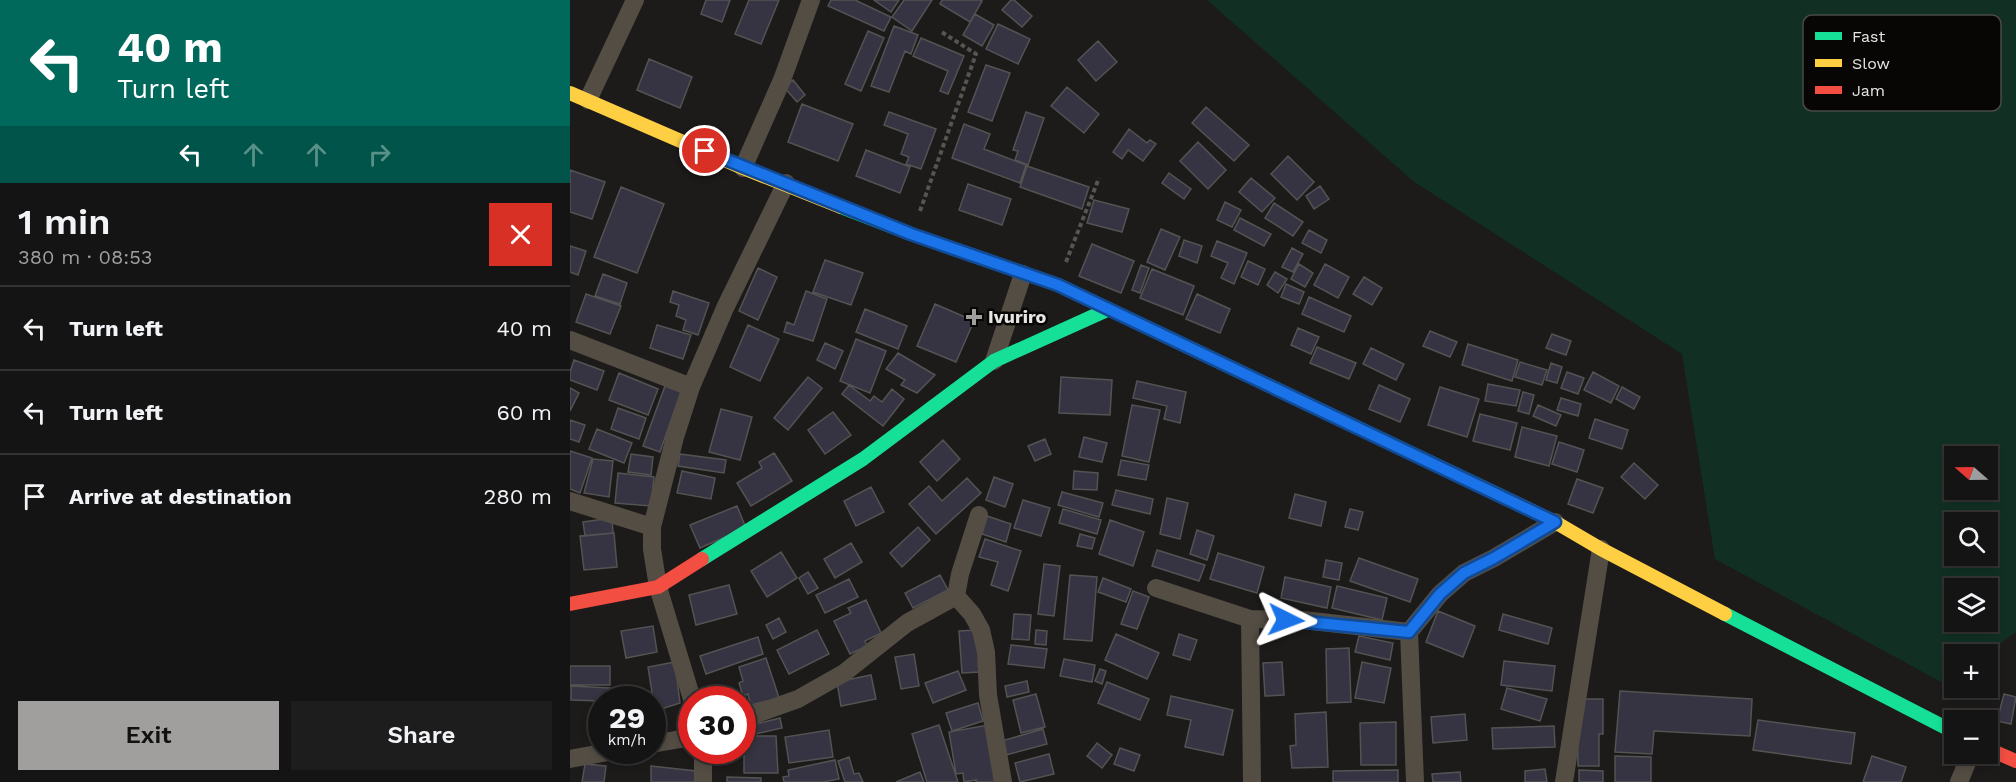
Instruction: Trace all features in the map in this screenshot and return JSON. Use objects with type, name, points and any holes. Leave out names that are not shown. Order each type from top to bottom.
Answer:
[{"type":"main road","points":[[570,93],[743,168],[911,234],[1058,285],[1555,522],[1601,549],[1944,727]]},
{"type":"main road","points":[[570,604],[658,587],[863,459],[994,361],[1107,310]]},
{"type":"main road","points":[[1998,753],[2016,761]]},
{"type":"street","points":[[588,100],[635,0]]},
{"type":"street","points":[[743,168],[782,80],[811,0]]},
{"type":"street","points":[[688,686],[658,587],[652,549],[652,527],[675,437],[691,387],[725,308],[786,183]]},
{"type":"street","points":[[994,361],[1023,274]]},
{"type":"street","points":[[570,340],[691,387]]},
{"type":"street","points":[[570,501],[652,527]]},
{"type":"street","points":[[956,596],[960,574],[979,515]]},
{"type":"street","points":[[1415,782],[1409,632],[1440,594],[1464,573],[1555,522]]},
{"type":"street","points":[[1564,782],[1601,549]]},
{"type":"street","points":[[1156,588],[1250,619],[1303,620],[1409,632]]},
{"type":"street","points":[[756,714],[798,699],[844,673],[907,623],[956,596]]},
{"type":"street","points":[[956,596],[972,614],[981,630],[986,652],[988,695],[1003,782]]},
{"type":"street","points":[[1250,619],[1252,782]]},
{"type":"street","points":[[570,759],[588,756]]},
{"type":"street","points":[[703,764],[703,782]]},
{"type":"street","points":[[1959,782],[1966,764]]},
{"type":"path","points":[[911,234],[976,54],[940,31]]},
{"type":"path","points":[[1058,285],[1099,178]]},
{"type":"green space","points":[[1207,0],[2016,0],[2016,632],[1998,645],[1944,644],[1944,683],[1715,559],[1682,354],[1413,181]]},
{"type":"building","points":[[706,0],[730,0],[722,22],[701,14]]},
{"type":"building","points":[[749,0],[779,0],[761,44],[735,34]]},
{"type":"building","points":[[831,0],[855,0],[891,17],[884,31],[828,6]]},
{"type":"building","points":[[874,0],[899,0],[891,12]]},
{"type":"building","points":[[904,0],[932,0],[912,31],[892,17]]},
{"type":"building","points":[[942,0],[982,1],[970,22],[940,4]]},
{"type":"building","points":[[1011,0],[1014,0],[1032,16],[1022,27],[1002,10]]},
{"type":"building","points":[[975,14],[994,25],[982,46],[963,35]]},
{"type":"building","points":[[998,24],[1030,39],[1018,64],[986,49]]},
{"type":"building","points":[[894,26],[918,35],[911,54],[905,51],[889,92],[871,86]]},
{"type":"building","points":[[868,31],[884,38],[861,91],[845,84]]},
{"type":"building","points":[[921,38],[964,56],[948,94],[940,91],[948,71],[913,56]]},
{"type":"building","points":[[1098,41],[1117,62],[1096,81],[1078,60]]},
{"type":"building","points":[[649,59],[692,77],[680,108],[637,90]]},
{"type":"building","points":[[986,65],[1010,73],[992,121],[968,112]]},
{"type":"building","points":[[793,80],[805,95],[797,102],[784,87]]},
{"type":"building","points":[[1067,87],[1099,114],[1084,133],[1051,106]]},
{"type":"building","points":[[802,104],[853,124],[838,161],[788,142]]},
{"type":"building","points":[[1206,107],[1249,145],[1234,161],[1192,123]]},
{"type":"building","points":[[889,112],[936,129],[921,169],[906,164],[909,157],[901,154],[908,134],[884,125]]},
{"type":"building","points":[[1026,112],[1044,118],[1028,165],[1015,160],[1018,151],[1013,150]]},
{"type":"building","points":[[964,124],[990,134],[984,149],[1026,165],[1020,183],[952,158]]},
{"type":"building","points":[[1129,129],[1147,143],[1150,140],[1156,144],[1143,161],[1128,150],[1122,159],[1113,152]]},
{"type":"building","points":[[1198,142],[1226,170],[1208,189],[1180,161]]},
{"type":"building","points":[[866,150],[910,167],[900,193],[856,176]]},
{"type":"building","points":[[1288,156],[1314,182],[1297,200],[1271,174]]},
{"type":"building","points":[[1027,166],[1089,187],[1082,209],[1020,187]]},
{"type":"building","points":[[570,170],[605,182],[592,219],[570,212]]},
{"type":"building","points":[[1169,173],[1191,189],[1184,199],[1162,183]]},
{"type":"building","points":[[1251,178],[1275,198],[1262,212],[1239,192]]},
{"type":"building","points":[[968,184],[1011,199],[1002,225],[959,210]]},
{"type":"building","points":[[1320,186],[1329,199],[1314,209],[1306,196]]},
{"type":"building","points":[[621,187],[664,204],[637,273],[594,257]]},
{"type":"building","points":[[1094,200],[1129,209],[1122,232],[1087,223]]},
{"type":"building","points":[[1225,202],[1241,210],[1232,227],[1217,220]]},
{"type":"building","points":[[1274,203],[1303,222],[1293,236],[1265,218]]},
{"type":"building","points":[[1240,218],[1271,234],[1264,246],[1234,230]]},
{"type":"building","points":[[1161,229],[1180,237],[1165,270],[1147,262]]},
{"type":"building","points":[[1309,230],[1327,240],[1321,253],[1302,243]]},
{"type":"building","points":[[1184,240],[1202,246],[1197,263],[1179,256]]},
{"type":"building","points":[[1217,241],[1247,253],[1234,284],[1221,278],[1228,263],[1211,256]]},
{"type":"building","points":[[1092,244],[1134,261],[1121,293],[1079,276]]},
{"type":"building","points":[[570,246],[586,251],[578,275],[570,272]]},
{"type":"building","points":[[1292,248],[1303,254],[1293,272],[1282,267]]},
{"type":"building","points":[[825,260],[863,273],[851,305],[813,292]]},
{"type":"building","points":[[1248,261],[1265,269],[1258,285],[1241,277]]},
{"type":"building","points":[[1299,264],[1313,273],[1305,287],[1291,279]]},
{"type":"building","points":[[1325,264],[1349,277],[1338,298],[1314,285]]},
{"type":"building","points":[[1141,265],[1149,268],[1140,293],[1132,290]]},
{"type":"building","points":[[758,268],[777,277],[758,320],[739,311]]},
{"type":"building","points":[[1152,269],[1194,286],[1183,315],[1140,298]]},
{"type":"building","points":[[1275,272],[1287,279],[1278,293],[1267,285]]},
{"type":"building","points":[[603,274],[627,283],[620,304],[595,296]]},
{"type":"building","points":[[1364,277],[1382,288],[1372,305],[1353,294]]},
{"type":"building","points":[[1286,284],[1304,292],[1299,304],[1281,297]]},
{"type":"building","points":[[673,291],[709,303],[698,335],[683,330],[686,320],[676,316],[679,305],[670,302]]},
{"type":"building","points":[[806,291],[827,299],[813,341],[784,332],[787,322],[794,325]]},
{"type":"building","points":[[586,294],[621,306],[610,334],[576,322]]},
{"type":"building","points":[[1197,294],[1230,309],[1220,333],[1186,319]]},
{"type":"building","points":[[1309,297],[1351,316],[1344,332],[1302,314]]},
{"type":"building","points":[[935,304],[974,321],[956,362],[917,346]]},
{"type":"building","points":[[865,309],[907,326],[898,349],[856,332]]},
{"type":"building","points":[[657,325],[691,335],[683,359],[650,348]]},
{"type":"building","points":[[748,325],[779,339],[760,381],[730,367]]},
{"type":"building","points":[[1298,328],[1319,337],[1311,354],[1291,345]]},
{"type":"building","points":[[1430,331],[1457,342],[1450,357],[1423,346]]},
{"type":"building","points":[[1552,334],[1571,341],[1566,355],[1546,348]]},
{"type":"building","points":[[856,339],[886,351],[870,393],[840,381]]},
{"type":"building","points":[[825,343],[843,351],[835,369],[817,360]]},
{"type":"building","points":[[1468,344],[1518,360],[1512,381],[1462,365]]},
{"type":"building","points":[[1317,347],[1356,363],[1349,379],[1310,363]]},
{"type":"building","points":[[1371,348],[1404,364],[1396,380],[1363,364]]},
{"type":"building","points":[[898,353],[935,375],[917,393],[901,385],[905,380],[886,369]]},
{"type":"building","points":[[574,360],[604,371],[597,390],[570,380]]},
{"type":"building","points":[[1520,362],[1547,370],[1542,385],[1515,377]]},
{"type":"building","points":[[1551,363],[1562,367],[1557,383],[1546,380]]},
{"type":"building","points":[[1567,372],[1584,378],[1578,394],[1561,388]]},
{"type":"building","points":[[1593,372],[1619,386],[1611,403],[1584,390]]},
{"type":"building","points":[[619,373],[658,389],[648,415],[609,400]]},
{"type":"building","points":[[808,377],[822,388],[788,430],[774,418]]},
{"type":"building","points":[[1061,377],[1112,380],[1110,415],[1059,413]]},
{"type":"building","points":[[1137,381],[1186,392],[1180,423],[1164,419],[1167,406],[1133,398]]},
{"type":"building","points":[[1488,384],[1520,390],[1516,406],[1485,401]]},
{"type":"building","points":[[849,385],[870,401],[874,396],[882,402],[892,389],[904,399],[883,426],[842,394]]},
{"type":"building","points":[[1379,385],[1410,399],[1400,422],[1369,409]]},
{"type":"building","points":[[665,386],[681,392],[660,452],[643,446]]},
{"type":"building","points":[[1440,387],[1479,399],[1467,437],[1428,425]]},
{"type":"building","points":[[1622,387],[1640,397],[1634,409],[1616,399]]},
{"type":"building","points":[[570,388],[579,393],[570,411]]},
{"type":"building","points":[[1523,392],[1534,395],[1529,414],[1518,411]]},
{"type":"building","points":[[1561,398],[1581,404],[1578,416],[1557,410]]},
{"type":"building","points":[[1132,405],[1160,410],[1149,462],[1122,456]]},
{"type":"building","points":[[1538,405],[1561,415],[1556,426],[1533,416]]},
{"type":"building","points":[[618,408],[646,418],[639,439],[611,429]]},
{"type":"building","points":[[721,409],[752,417],[740,460],[709,452]]},
{"type":"building","points":[[833,412],[851,435],[825,454],[808,430]]},
{"type":"building","points":[[1480,414],[1517,423],[1510,450],[1473,441]]},
{"type":"building","points":[[1595,419],[1628,430],[1622,449],[1589,438]]},
{"type":"building","points":[[570,420],[585,425],[579,442],[570,439]]},
{"type":"building","points":[[1522,427],[1557,436],[1549,466],[1515,457]]},
{"type":"building","points":[[597,429],[632,443],[624,463],[589,449]]},
{"type":"building","points":[[1084,437],[1107,443],[1102,462],[1079,457]]},
{"type":"building","points":[[1045,439],[1051,454],[1035,461],[1028,446]]},
{"type":"building","points":[[943,440],[960,459],[937,481],[920,462]]},
{"type":"building","points":[[1559,442],[1584,450],[1577,472],[1552,464]]},
{"type":"building","points":[[570,451],[592,458],[580,493],[570,489]]},
{"type":"building","points":[[774,453],[792,481],[751,506],[737,483],[762,468],[759,462]]},
{"type":"building","points":[[631,454],[653,457],[651,475],[628,472]]},
{"type":"building","points":[[680,454],[726,460],[724,473],[678,466]]},
{"type":"building","points":[[593,459],[613,461],[609,497],[584,493]]},
{"type":"building","points":[[1121,460],[1149,465],[1146,480],[1118,475]]},
{"type":"building","points":[[1634,463],[1658,485],[1645,499],[1621,477]]},
{"type":"building","points":[[682,471],[715,478],[711,499],[677,493]]},
{"type":"building","points":[[1074,471],[1098,473],[1097,490],[1073,489]]},
{"type":"building","points":[[618,473],[654,477],[651,506],[615,503]]},
{"type":"building","points":[[994,477],[1013,484],[1005,507],[986,500]]},
{"type":"building","points":[[967,478],[981,493],[936,534],[909,504],[929,486],[942,501]]},
{"type":"building","points":[[1577,479],[1603,488],[1593,513],[1568,504]]},
{"type":"building","points":[[871,487],[884,512],[856,526],[844,501]]},
{"type":"building","points":[[1116,490],[1153,499],[1150,514],[1112,505]]},
{"type":"building","points":[[1062,492],[1103,503],[1099,517],[1058,505]]},
{"type":"building","points":[[1295,494],[1326,502],[1321,526],[1289,518]]},
{"type":"building","points":[[1167,498],[1188,503],[1180,539],[1160,534]]},
{"type":"building","points":[[1023,500],[1050,508],[1041,536],[1014,528]]},
{"type":"building","points":[[737,506],[746,528],[700,548],[690,525]]},
{"type":"building","points":[[1063,509],[1101,520],[1097,534],[1059,523]]},
{"type":"building","points":[[1350,509],[1363,512],[1358,530],[1345,527]]},
{"type":"building","points":[[987,516],[1011,524],[1006,542],[982,534]]},
{"type":"building","points":[[612,518],[613,533],[585,536],[583,522]]},
{"type":"building","points":[[1110,520],[1144,532],[1133,566],[1099,554]]},
{"type":"building","points":[[918,527],[930,540],[902,567],[890,553]]},
{"type":"building","points":[[1197,530],[1214,536],[1207,560],[1190,554]]},
{"type":"building","points":[[614,533],[617,567],[584,570],[580,536]]},
{"type":"building","points":[[1080,534],[1095,538],[1092,549],[1077,546]]},
{"type":"building","points":[[985,539],[1021,551],[1008,591],[991,585],[998,562],[979,557]]},
{"type":"building","points":[[851,543],[862,562],[835,578],[824,559]]},
{"type":"building","points":[[1157,550],[1205,565],[1199,581],[1152,566]]},
{"type":"building","points":[[781,552],[797,578],[767,597],[751,571]]},
{"type":"building","points":[[1218,553],[1264,567],[1257,593],[1210,579]]},
{"type":"building","points":[[1359,558],[1418,579],[1410,602],[1350,581]]},
{"type":"building","points":[[1326,560],[1342,563],[1339,580],[1323,577]]},
{"type":"building","points":[[1044,564],[1060,566],[1054,616],[1038,614]]},
{"type":"building","points":[[808,572],[818,588],[808,594],[799,578]]},
{"type":"building","points":[[940,575],[948,590],[913,608],[905,593]]},
{"type":"building","points":[[1070,575],[1097,577],[1092,641],[1064,639]]},
{"type":"building","points":[[1285,577],[1331,587],[1327,608],[1281,598]]},
{"type":"building","points":[[1103,578],[1131,589],[1126,602],[1098,592]]},
{"type":"building","points":[[849,579],[858,597],[825,613],[816,595]]},
{"type":"building","points":[[729,585],[737,614],[696,625],[689,595]]},
{"type":"building","points":[[1337,586],[1387,598],[1382,620],[1332,608]]},
{"type":"building","points":[[1133,591],[1149,597],[1137,629],[1121,624]]},
{"type":"building","points":[[866,600],[881,633],[865,641],[867,646],[850,654],[834,621],[851,613],[848,608]]},
{"type":"building","points":[[1438,611],[1475,626],[1463,657],[1426,642]]},
{"type":"building","points":[[1014,614],[1031,615],[1029,640],[1012,639]]},
{"type":"building","points":[[1503,614],[1552,628],[1548,644],[1499,630]]},
{"type":"building","points":[[779,618],[786,632],[773,639],[766,625]]},
{"type":"building","points":[[653,626],[657,652],[626,658],[621,631]]},
{"type":"building","points":[[817,630],[829,654],[789,674],[777,650]]},
{"type":"building","points":[[978,630],[980,672],[962,673],[959,631]]},
{"type":"building","points":[[1036,630],[1047,631],[1046,645],[1035,644]]},
{"type":"building","points":[[1116,634],[1159,653],[1147,679],[1105,660]]},
{"type":"building","points":[[1179,634],[1197,640],[1190,660],[1173,655]]},
{"type":"building","points":[[1359,636],[1393,643],[1390,660],[1355,652]]},
{"type":"building","points":[[758,637],[763,654],[706,674],[700,656]]},
{"type":"building","points":[[1011,645],[1047,649],[1044,668],[1008,664]]},
{"type":"building","points":[[1349,648],[1351,702],[1327,703],[1326,649]]},
{"type":"building","points":[[914,654],[919,686],[901,689],[895,657]]},
{"type":"building","points":[[766,658],[779,698],[756,704],[756,686],[740,686],[739,683],[743,681],[739,667]]},
{"type":"building","points":[[1064,659],[1095,665],[1092,682],[1060,676]]},
{"type":"building","points":[[1504,661],[1555,666],[1552,691],[1501,685]]},
{"type":"building","points":[[675,662],[678,704],[666,707],[666,686],[651,686],[648,667]]},
{"type":"building","points":[[1282,662],[1284,695],[1265,696],[1263,663]]},
{"type":"building","points":[[1362,662],[1391,668],[1384,703],[1355,698]]},
{"type":"building","points":[[570,666],[610,666],[610,685],[570,685]]},
{"type":"building","points":[[1100,669],[1106,671],[1102,684],[1095,681]]},
{"type":"building","points":[[958,671],[966,690],[933,703],[925,683]]},
{"type":"building","points":[[871,675],[876,699],[841,706],[837,682]]},
{"type":"building","points":[[1027,681],[1029,692],[1007,697],[1005,686]]},
{"type":"building","points":[[1107,682],[1149,699],[1140,720],[1098,703]]},
{"type":"building","points":[[571,686],[588,687],[588,701],[571,700]]},
{"type":"building","points":[[1507,688],[1547,699],[1540,721],[1501,709]]},
{"type":"building","points":[[1620,691],[1752,699],[1750,736],[1654,731],[1652,754],[1615,752]]},
{"type":"building","points":[[1036,694],[1045,727],[1021,733],[1013,700]]},
{"type":"building","points":[[2004,694],[2016,697],[2011,724],[1998,721]]},
{"type":"building","points":[[1171,696],[1233,710],[1223,755],[1185,747],[1191,720],[1167,715]]},
{"type":"building","points":[[1577,699],[1603,699],[1603,734],[1599,734],[1599,766],[1578,766]]},
{"type":"building","points":[[978,703],[983,721],[952,731],[946,713]]},
{"type":"building","points":[[1326,712],[1328,767],[1292,768],[1290,746],[1296,745],[1295,714]]},
{"type":"building","points":[[1465,714],[1467,740],[1433,743],[1431,717]]},
{"type":"building","points":[[780,718],[782,728],[756,734],[756,724]]},
{"type":"building","points":[[1758,720],[1855,733],[1851,764],[1753,750]]},
{"type":"building","points":[[1396,722],[1396,765],[1361,765],[1360,723]]},
{"type":"building","points":[[939,725],[958,782],[927,782],[912,734]]},
{"type":"building","points":[[988,725],[999,782],[976,782],[976,780],[964,782],[963,773],[956,774],[949,732]]},
{"type":"building","points":[[1554,726],[1555,747],[1493,749],[1492,728]]},
{"type":"building","points":[[1043,729],[1047,744],[1006,755],[1002,741]]},
{"type":"building","points":[[829,730],[833,757],[789,763],[785,737]]},
{"type":"building","points":[[756,736],[776,736],[778,773],[744,773],[744,764],[756,764]]},
{"type":"building","points":[[1097,743],[1112,755],[1102,768],[1087,756]]},
{"type":"building","points":[[1120,748],[1140,755],[1134,771],[1114,764]]},
{"type":"building","points":[[1049,754],[1054,774],[1020,782],[1015,763]]},
{"type":"building","points":[[1615,756],[1651,757],[1651,782],[1615,782]]},
{"type":"building","points":[[1872,756],[1906,767],[1901,782],[1863,782]]},
{"type":"building","points":[[849,757],[854,774],[859,773],[863,782],[845,782],[838,761]]},
{"type":"building","points":[[835,760],[839,779],[823,782],[784,782],[783,777],[789,776],[788,770]]},
{"type":"building","points":[[585,764],[606,766],[604,782],[582,782]]},
{"type":"building","points":[[651,766],[696,771],[695,782],[651,782]]},
{"type":"building","points":[[1545,769],[1547,782],[1525,782],[1525,771]]},
{"type":"building","points":[[1398,770],[1398,782],[1333,782],[1333,771]]},
{"type":"building","points":[[1579,770],[1603,771],[1603,782],[1579,782]]},
{"type":"building","points":[[920,772],[924,782],[896,782]]},
{"type":"building","points":[[1460,772],[1461,782],[1433,782],[1432,774]]},
{"type":"building","points":[[727,777],[761,778],[761,782],[727,782]]},
{"type":"traffic: fast","points":[[841,207],[1058,285],[1476,484]]},
{"type":"traffic: fast","points":[[702,559],[863,459],[994,361],[1107,310]]},
{"type":"traffic: fast","points":[[1725,614],[1944,727]]},
{"type":"traffic: slow","points":[[570,93],[743,168],[841,207]]},
{"type":"traffic: slow","points":[[1476,484],[1555,522],[1601,549],[1725,614]]},
{"type":"traffic: jam","points":[[570,604],[658,587],[702,559]]},
{"type":"traffic: jam","points":[[1998,753],[2016,761]]},
{"type":"place","name":"Ivuriro","points":[[974,317]]},
{"type":"route","points":[[705,151],[911,234],[1058,285],[1555,522],[1464,573],[1440,594],[1409,632],[1286,620]]}]
